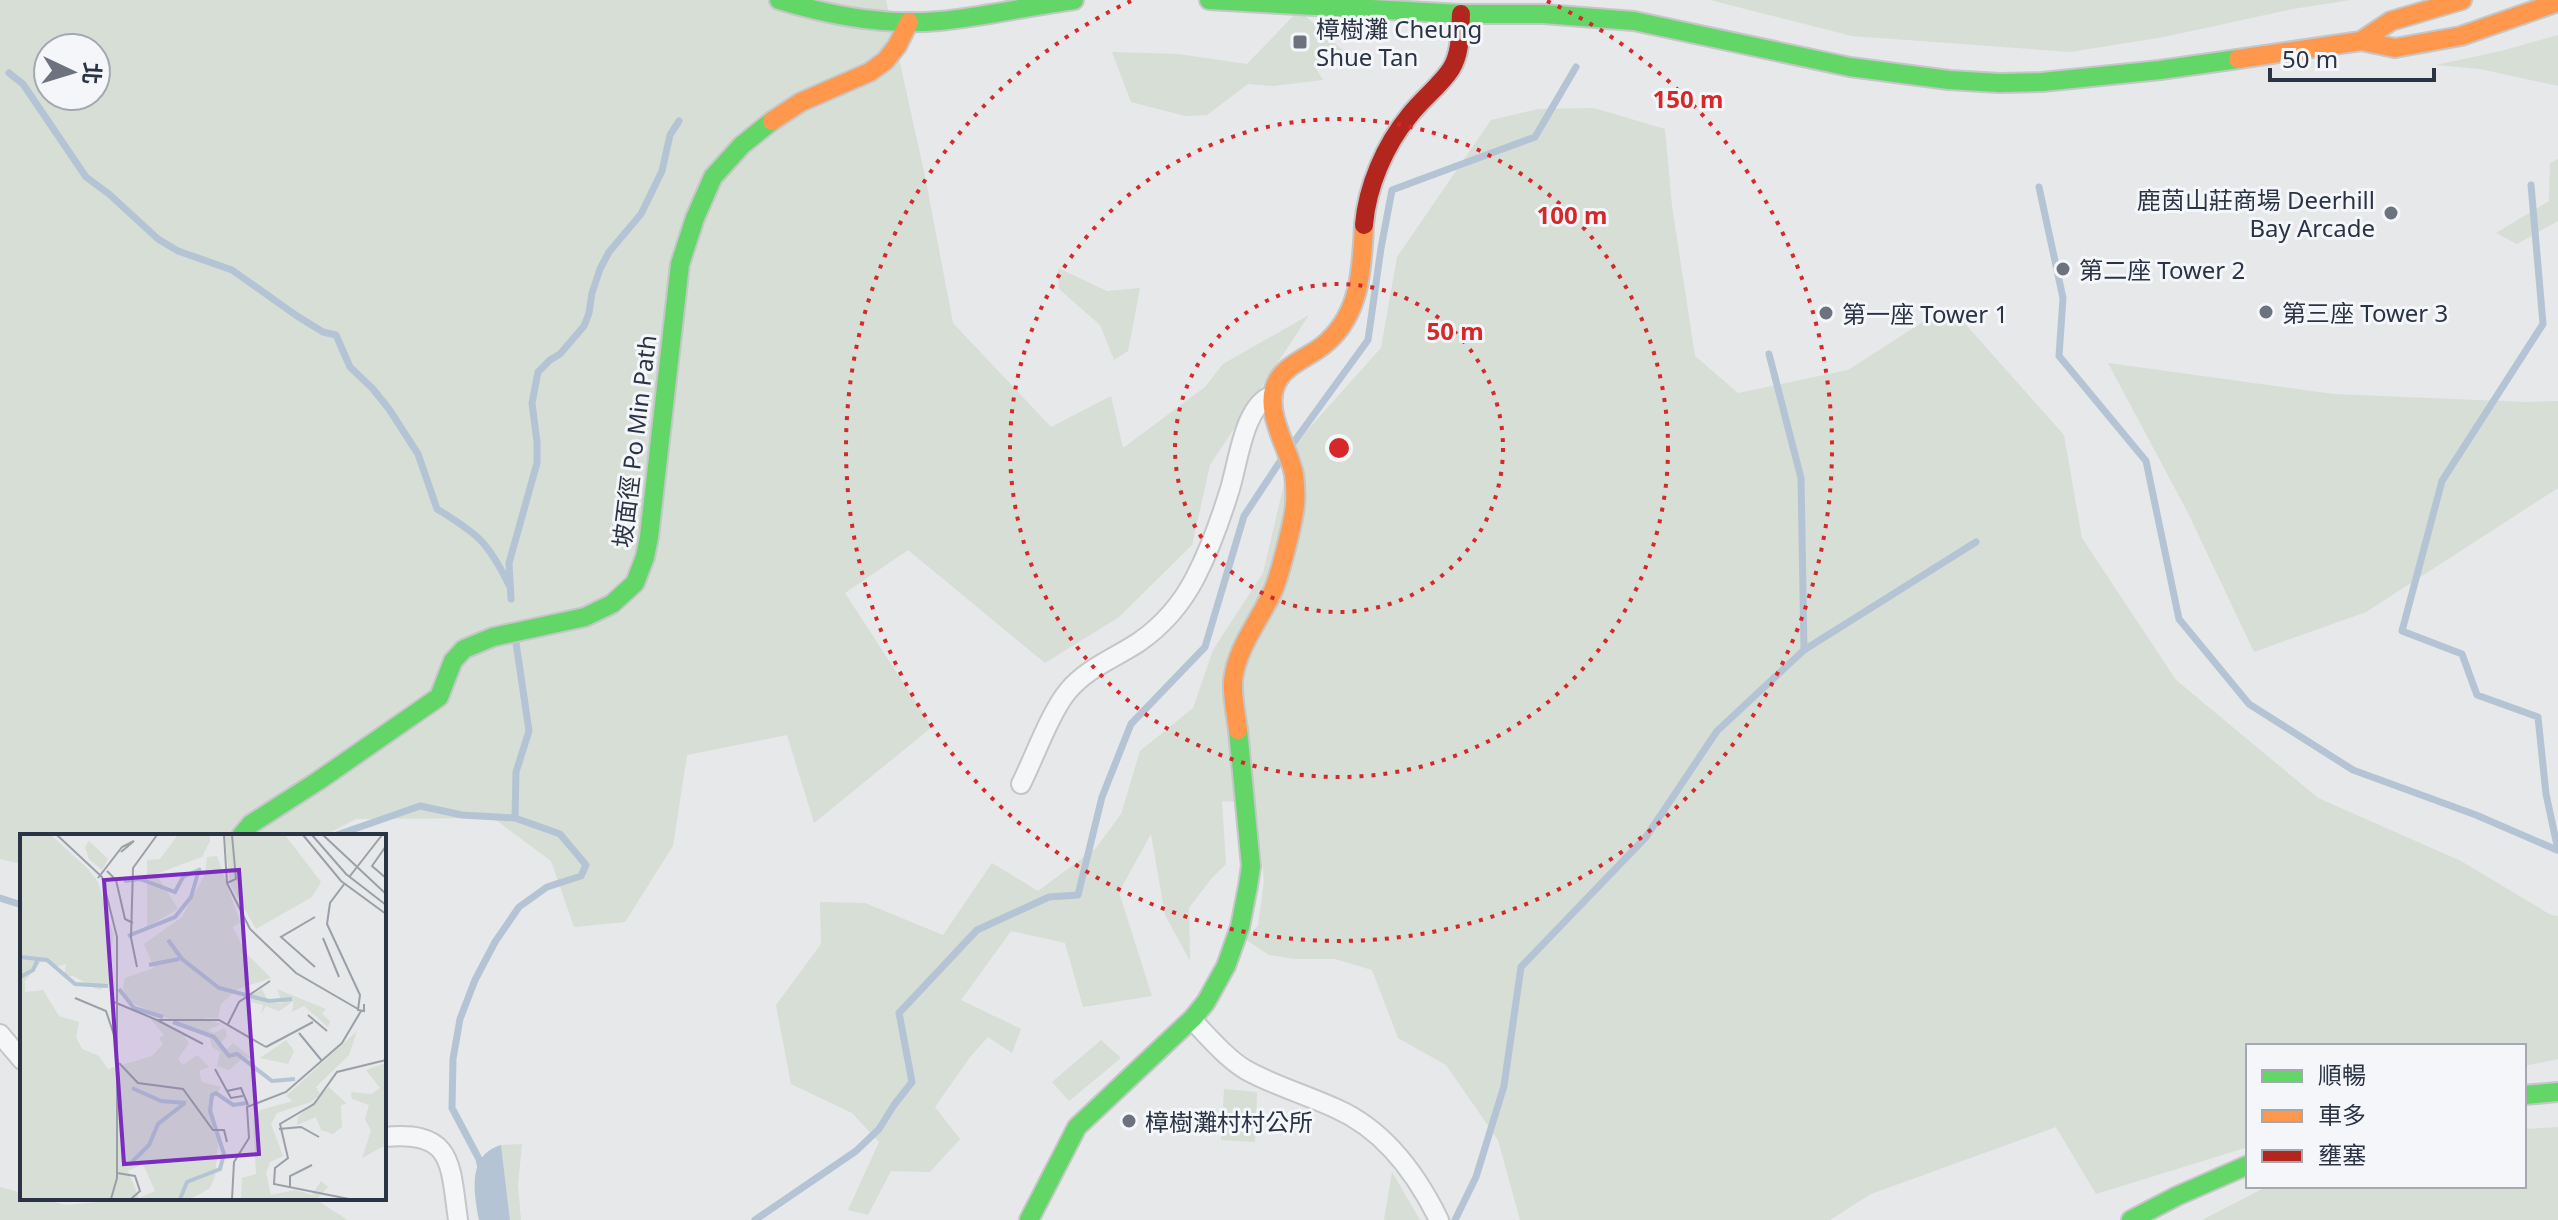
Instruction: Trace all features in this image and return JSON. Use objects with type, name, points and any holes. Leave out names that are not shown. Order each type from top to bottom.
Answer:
[{"type":"street","points":[[779,0],[842,17],[909,22],[957,20],[1074,0]]},
{"type":"street","points":[[1209,0],[1461,14],[1544,14],[1634,21],[1850,67],[1949,80],[2000,83],[2042,82],[2160,70],[2361,41],[2395,48],[2434,42],[2495,26],[2558,2]]},
{"type":"street","points":[[2361,41],[2391,21],[2462,0]]},
{"type":"street","points":[[1029,1220],[1043,1197],[1066,1143],[1077,1127],[1192,1020],[1220,979],[1233,949],[1247,896],[1251,853],[1233,682],[1244,644],[1270,600],[1279,576],[1296,497],[1291,461],[1276,418],[1273,395],[1278,380],[1328,342],[1352,309],[1361,278],[1365,216],[1379,167],[1409,115],[1451,69],[1459,47],[1461,14]]},
{"type":"street","name":"坡面徑 Po Min Path","points":[[243,834],[251,824],[439,697],[453,661],[464,649],[493,637],[585,617],[612,604],[635,583],[649,537],[680,264],[713,177],[761,128],[801,102],[870,72],[885,61],[909,22]]},
{"type":"street","points":[[1021,784],[1069,689],[1105,660],[1149,634],[1185,595],[1205,557],[1230,491],[1247,424],[1263,400],[1273,395]]},
{"type":"street","points":[[1192,1020],[1244,1069],[1337,1109],[1376,1133],[1416,1179],[1439,1220]]},
{"type":"street","points":[[0,1034],[20,1058]]},
{"type":"street","points":[[2526,1095],[2558,1092]]},
{"type":"street","points":[[386,1137],[407,1135],[435,1143],[450,1167],[458,1220]]},
{"type":"street","points":[[2131,1220],[2246,1166]]},
{"type":"shaded area","points":[[0,0],[886,0],[925,176],[953,323],[1051,427],[1111,396],[1123,448],[1205,387],[1223,364],[1309,315],[1210,465],[1192,545],[1119,617],[1045,663],[908,550],[845,593],[932,727],[814,823],[787,735],[687,755],[673,846],[625,922],[574,927],[551,861],[493,818],[356,819],[327,834],[20,834],[20,864],[0,859]]},
{"type":"shaded area","points":[[1710,0],[2351,0],[2070,52],[1852,36]]},
{"type":"shaded area","points":[[1299,10],[1343,51],[1313,64],[1323,80],[1273,86],[1248,84],[1207,115],[1185,116],[1131,102],[1112,52],[1178,54],[1247,64]]},
{"type":"shaded area","points":[[2558,35],[2558,86],[2480,69],[2436,65],[2501,51]]},
{"type":"shaded area","points":[[1594,108],[1665,129],[1672,206],[1695,356],[1738,393],[1848,370],[1926,320],[1960,318],[2064,435],[2082,538],[2176,680],[2318,798],[2461,861],[2551,915],[2558,916],[2558,1059],[2526,1066],[2526,1044],[2246,1044],[2246,1148],[2096,1194],[2056,1127],[1871,1194],[1830,1220],[1520,1220],[1498,1140],[1446,1065],[1398,1038],[1372,970],[1335,959],[1269,955],[1245,939],[1258,926],[1264,881],[1256,803],[1222,801],[1226,864],[1189,908],[1190,961],[1165,915],[1151,834],[1119,892],[1152,996],[1083,1007],[1065,943],[1011,931],[961,1000],[1021,1029],[1012,1053],[988,1037],[935,1107],[960,1139],[930,1172],[891,1171],[868,1215],[848,1210],[879,1142],[852,1113],[791,1084],[776,1005],[821,944],[820,902],[865,903],[943,935],[992,863],[1038,891],[1096,848],[1121,814],[1140,751],[1193,708],[1213,650],[1263,573],[1293,446],[1381,348],[1397,257],[1491,120],[1538,109]]},
{"type":"shaded area","points":[[2558,159],[2558,221],[2517,244],[2496,233],[2549,201],[2550,163]]},
{"type":"shaded area","points":[[1058,268],[1107,291],[1140,288],[1128,351],[1114,360],[1100,325],[1059,289]]},
{"type":"shaded area","points":[[2108,363],[2334,394],[2558,401],[2558,488],[2366,612],[2254,652],[2187,511]]},
{"type":"shaded area","points":[[1101,1040],[1121,1058],[1069,1101],[1052,1082]]},
{"type":"shaded area","points":[[1224,1089],[1257,1092],[1255,1142],[1221,1140]]},
{"type":"shaded area","points":[[2558,1127],[2558,1220],[2202,1220],[2264,1188],[2526,1188],[2526,1129]]},
{"type":"shaded area","points":[[522,1144],[518,1185],[521,1220],[510,1220],[501,1145]]},
{"type":"shaded area","points":[[1392,1172],[1420,1220],[1384,1220]]},
{"type":"shaded area","points":[[0,1187],[20,1192],[20,1200],[47,1200],[66,1205],[121,1200],[316,1200],[348,1220],[0,1220]]},
{"type":"water","points":[[501,1145],[510,1220],[479,1220],[475,1176],[483,1157]]},
{"type":"waterway","points":[[1291,446],[1368,340],[1392,190],[1535,137],[1576,67]]},
{"type":"waterway","points":[[9,73],[23,84],[86,177],[158,239],[178,251],[232,270],[297,316],[323,332],[336,335],[350,367],[389,409],[418,454],[437,509],[480,540],[495,558],[509,585]]},
{"type":"waterway","points":[[511,599],[509,563],[537,463],[532,403],[538,372],[560,354],[584,326],[600,269],[609,252],[641,214],[662,171],[670,135],[679,121]]},
{"type":"waterway","points":[[2531,185],[2543,324],[2442,481],[2402,631],[2462,654],[2477,695],[2538,717],[2546,794],[2558,850]]},
{"type":"waterway","points":[[2039,187],[2063,298],[2059,356],[2146,461],[2179,619],[2249,704],[2353,770],[2476,815],[2557,850]]},
{"type":"waterway","points":[[1769,354],[1801,478],[1804,650]]},
{"type":"waterway","points":[[755,1220],[856,1151],[879,1129],[912,1082],[899,1013],[977,930],[1049,897],[1078,895],[1102,797],[1131,724],[1205,647],[1244,516],[1281,460]]},
{"type":"waterway","points":[[1455,1220],[1476,1177],[1504,1086],[1521,967],[1646,837],[1717,731],[1804,650],[1976,542]]},
{"type":"waterway","points":[[515,636],[529,731],[516,772],[515,818]]},
{"type":"waterway","points":[[340,834],[420,806],[462,815],[515,818],[560,834],[586,865],[581,876],[547,887],[519,907],[495,942],[475,980],[460,1019],[453,1059],[452,1108],[481,1168]]},
{"type":"waterway","points":[[0,898],[20,904]]},
{"type":"traffic: fast","points":[[779,0],[818,11],[898,22],[973,17],[1074,0]]},
{"type":"traffic: fast","points":[[1209,0],[1461,14],[1544,14],[1634,21],[1850,67],[1949,80],[2000,83],[2042,82],[2238,59]]},
{"type":"traffic: fast","points":[[243,834],[251,824],[439,697],[453,661],[464,649],[493,637],[585,617],[612,604],[635,583],[649,537],[680,264],[713,177],[742,145],[772,121]]},
{"type":"traffic: fast","points":[[1029,1220],[1077,1127],[1193,1018],[1206,1002],[1226,966],[1240,927],[1251,866],[1238,730]]},
{"type":"traffic: fast","points":[[2526,1095],[2558,1092]]},
{"type":"traffic: fast","points":[[2131,1220],[2246,1166]]},
{"type":"traffic: slow","points":[[2361,41],[2391,21],[2462,0]]},
{"type":"traffic: slow","points":[[2238,59],[2361,41],[2395,48],[2461,36],[2558,2]]},
{"type":"traffic: slow","points":[[772,121],[801,102],[870,72],[885,61],[897,46],[909,22]]},
{"type":"traffic: slow","points":[[1238,730],[1233,693],[1235,669],[1243,646],[1275,586],[1295,504],[1294,474],[1274,415],[1274,391],[1282,374],[1326,343],[1346,318],[1357,288],[1364,225]]},
{"type":"traffic: jam","points":[[1364,225],[1373,181],[1392,140],[1454,63],[1461,14]]},
{"type":"place","name":"樟樹灘 Cheung Shue Tan","points":[[1300,42]]},
{"type":"place","name":"鹿茵山莊商場 Deerhill Bay Arcade","points":[[2391,213]]},
{"type":"place","name":"第二座 Tower 2","points":[[2063,269]]},
{"type":"place","name":"第三座 Tower 3","points":[[2266,312]]},
{"type":"place","name":"第一座 Tower 1","points":[[1826,313]]},
{"type":"place","name":"樟樹灘村村公所","points":[[1129,1121]]}]
